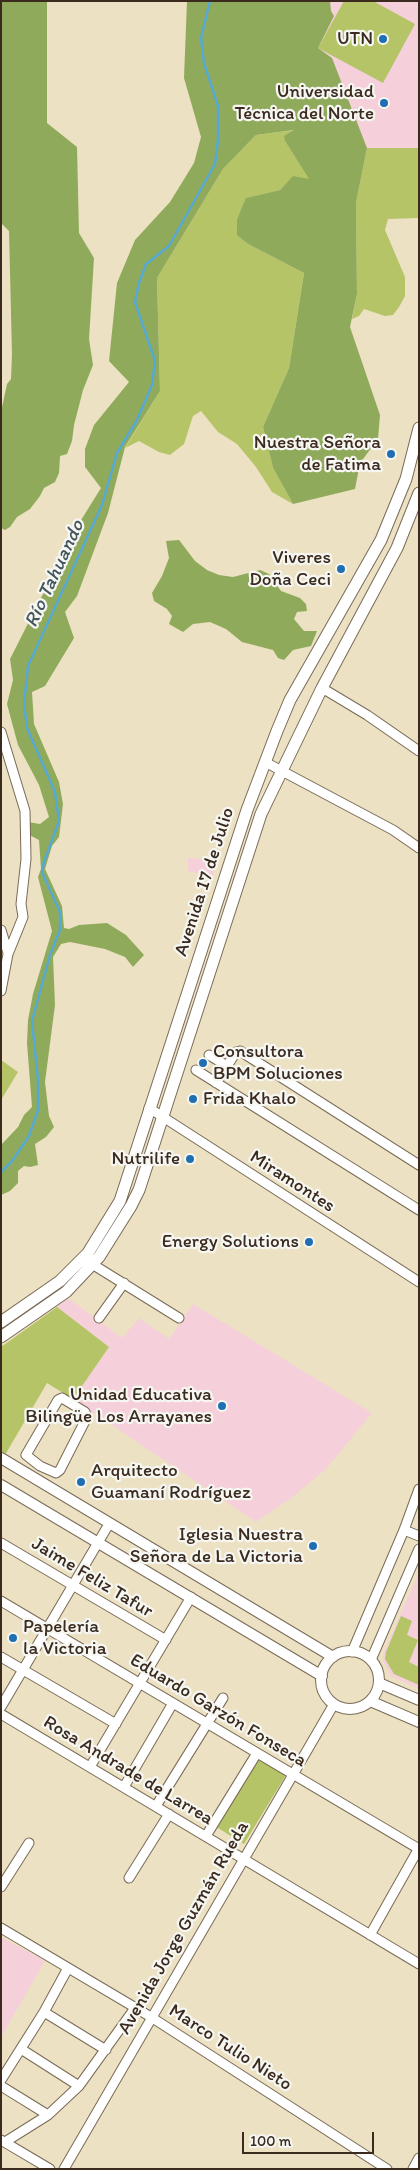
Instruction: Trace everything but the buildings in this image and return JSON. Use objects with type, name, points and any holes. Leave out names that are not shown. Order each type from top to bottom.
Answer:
[{"type":"main road","name":"Avenida 17 de Julio","points":[[1,1322],[60,1281],[88,1253],[125,1190],[149,1108],[247,810],[265,762],[290,700],[381,540],[406,479],[419,428]]},
{"type":"main road","name":"Avenida 17 de Julio","points":[[1,1337],[61,1296],[92,1264],[120,1224],[135,1198],[261,814],[322,688],[397,548],[419,493]]},
{"type":"street","points":[[322,688],[419,751]]},
{"type":"street","points":[[1,732],[25,811],[26,859],[21,904],[23,917],[8,954],[1,991]]},
{"type":"street","points":[[265,762],[393,830],[419,848]]},
{"type":"street","points":[[1,930],[8,954]]},
{"type":"street","points":[[216,1083],[236,1052],[240,1051],[419,1165]]},
{"type":"street","points":[[209,1055],[227,1066]]},
{"type":"street","points":[[196,1070],[419,1210]]},
{"type":"street","name":"Miramontes","points":[[149,1108],[419,1282]]},
{"type":"street","points":[[92,1264],[179,1318]]},
{"type":"street","points":[[99,1318],[124,1284]]},
{"type":"street","points":[[65,1399],[85,1412],[86,1420],[60,1470],[56,1473],[40,1466],[28,1458],[27,1453],[58,1400],[65,1399]]},
{"type":"street","points":[[1,1458],[333,1657]]},
{"type":"street","points":[[34,1478],[40,1466]]},
{"type":"street","points":[[2,1488],[99,1542],[322,1676]]},
{"type":"street","points":[[352,1652],[404,1530],[419,1489]]},
{"type":"street","points":[[1,1706],[109,1524]]},
{"type":"street","points":[[404,1530],[419,1536]]},
{"type":"street","name":"Jaime Feliz Tafur","points":[[1,1543],[166,1640]]},
{"type":"street","points":[[371,1660],[419,1549]]},
{"type":"street","points":[[90,1767],[191,1597]]},
{"type":"street","name":"Eduardo Garzón Fonseca","points":[[1,1600],[419,1849]]},
{"type":"street","points":[[345,1652],[352,1652],[359,1653],[371,1660],[376,1667],[379,1683],[378,1690],[370,1701],[354,1709],[346,1709],[334,1704],[325,1693],[322,1676],[328,1662],[333,1657],[345,1652]]},
{"type":"street","points":[[1,1656],[116,1724]]},
{"type":"street","points":[[379,1683],[419,1700]]},
{"type":"street","points":[[156,1806],[223,1698]]},
{"type":"street","points":[[370,1701],[419,1722]]},
{"type":"street","points":[[124,1788],[173,1703]]},
{"type":"street","name":"Avenida Jorge Guzmán Rueda","points":[[64,2169],[334,1704]]},
{"type":"street","name":"Rosa Andrade de Larrea","points":[[1,1714],[419,1964]]},
{"type":"street","points":[[206,1836],[257,1753]]},
{"type":"street","points":[[129,1878],[169,1814]]},
{"type":"street","points":[[1,1887],[29,1842]]},
{"type":"street","points":[[370,1935],[419,1849]]},
{"type":"street","name":"Marco Tulio Nieto","points":[[1,1928],[151,2017],[387,2169]]},
{"type":"street","points":[[1,2080],[44,2012],[68,1968]]},
{"type":"street","points":[[50,2169],[3,2141],[48,2115],[79,2086],[134,2008]]},
{"type":"street","points":[[44,2012],[106,2050]]},
{"type":"street","points":[[21,2049],[79,2086]]},
{"type":"street","points":[[1,2086],[48,2115]]},
{"type":"street","points":[[413,2169],[419,2158]]},
{"type":"shaded area","name":"Universidad Técnica del Norte","points":[[277,1],[419,1],[419,148],[367,148],[332,58],[318,48],[326,33]]},
{"type":"shaded area","points":[[188,858],[214,860],[213,876],[188,871]]},
{"type":"shaded area","name":"Unidad Educativa Bilingüe Los Arrayanes","points":[[68,1298],[122,1338],[139,1318],[169,1339],[193,1304],[372,1413],[326,1469],[290,1499],[256,1522],[73,1399],[109,1347],[57,1307]]},
{"type":"shaded area","points":[[419,1572],[419,1689],[391,1676],[383,1661],[384,1652]]},
{"type":"shaded area","points":[[1,1937],[45,1961],[1,2037]]},
{"type":"green space","points":[[1,1],[47,1],[47,123],[77,147],[79,233],[94,258],[89,339],[93,365],[83,390],[72,441],[67,454],[60,456],[59,473],[55,482],[44,488],[30,509],[17,517],[10,527],[5,530],[1,528],[1,412],[7,384],[11,379],[12,355],[9,231],[1,223]]},
{"type":"green space","points":[[187,1],[330,1],[331,11],[334,16],[318,48],[332,58],[367,148],[356,203],[357,294],[350,327],[380,415],[378,439],[360,463],[355,489],[293,504],[273,468],[263,427],[289,368],[304,273],[248,244],[237,235],[237,219],[246,198],[280,190],[293,176],[309,179],[285,141],[284,136],[294,130],[256,135],[223,169],[157,278],[160,391],[125,447],[108,513],[77,596],[65,612],[74,638],[45,686],[32,692],[34,724],[59,782],[63,804],[59,837],[52,846],[45,869],[62,906],[64,928],[69,929],[79,925],[107,923],[126,935],[144,955],[133,967],[125,957],[105,949],[70,942],[61,944],[53,957],[55,1005],[45,1082],[49,1116],[54,1127],[46,1137],[35,1144],[38,1165],[24,1166],[18,1171],[18,1183],[10,1191],[1,1195],[1,1145],[18,1127],[24,1115],[32,1107],[27,1043],[28,1020],[33,994],[52,931],[38,877],[41,869],[39,840],[20,830],[22,821],[40,824],[49,817],[39,785],[18,745],[7,704],[13,680],[10,659],[78,525],[101,488],[85,467],[85,449],[94,425],[129,382],[109,361],[117,283],[135,240],[170,202],[194,163],[201,137],[184,78]]},
{"type":"green space","points":[[344,1],[373,1],[415,24],[383,83],[318,48]]},
{"type":"green space","points":[[296,130],[285,141],[310,180],[293,177],[280,190],[247,198],[237,219],[237,234],[248,244],[304,273],[289,368],[263,427],[273,468],[293,504],[272,492],[256,467],[237,444],[218,432],[201,411],[193,416],[184,444],[170,455],[159,452],[139,441],[125,448],[160,391],[157,278],[223,169],[256,135]]},
{"type":"green space","points":[[367,148],[419,148],[419,218],[388,219],[385,230],[405,277],[405,296],[399,307],[393,315],[385,316],[364,309],[359,316],[352,319],[357,294],[356,203]]},
{"type":"green space","points":[[179,540],[195,561],[207,570],[219,575],[233,577],[260,570],[269,574],[281,591],[300,598],[306,604],[307,611],[297,612],[294,619],[304,631],[317,631],[311,646],[293,650],[284,660],[278,658],[273,650],[242,642],[226,629],[210,622],[193,624],[183,632],[169,624],[172,616],[167,609],[154,601],[152,593],[162,576],[169,558],[166,541]]},
{"type":"green space","points":[[1,1060],[18,1072],[1,1100]]},
{"type":"green space","points":[[57,1307],[109,1347],[73,1399],[47,1383],[5,1455],[1,1453],[1,1347]]},
{"type":"green space","points":[[401,1616],[412,1621],[407,1635],[418,1640],[409,1662],[419,1667],[419,1685],[394,1674],[385,1659],[386,1652]]},
{"type":"green space","points":[[255,1756],[286,1775],[244,1844],[213,1825]]},
{"type":"waterway","name":"Río Tahuando","points":[[1,1172],[12,1161],[29,1136],[38,1110],[38,1080],[32,1021],[50,955],[60,930],[60,912],[42,872],[59,821],[55,792],[27,728],[24,704],[28,666],[102,505],[117,453],[137,420],[152,385],[155,361],[135,302],[146,264],[169,246],[215,164],[218,140],[218,106],[204,63],[201,38],[210,1]]},
{"type":"place","name":"UTN","points":[[383,39]]},
{"type":"place","name":"Universidad Técnica del Norte","points":[[384,103]]},
{"type":"place","name":"Nuestra Señora de Fatima","points":[[391,454]]},
{"type":"place","name":"Viveres Doña Ceci","points":[[341,569]]},
{"type":"place","name":"Consultora BPM Soluciones","points":[[203,1063]]},
{"type":"place","name":"Frida Khalo","points":[[193,1099]]},
{"type":"place","name":"Nutrilife","points":[[190,1159]]},
{"type":"place","name":"Energy Solutions","points":[[309,1242]]},
{"type":"place","name":"Unidad Educativa Bilingüe Los Arrayanes","points":[[222,1406]]},
{"type":"place","name":"Arquitecto Guamaní Rodríguez","points":[[81,1482]]},
{"type":"place","name":"Iglesia Nuestra Señora de La Victoria","points":[[313,1546]]},
{"type":"place","name":"Papelería la Victoria","points":[[13,1638]]}]
